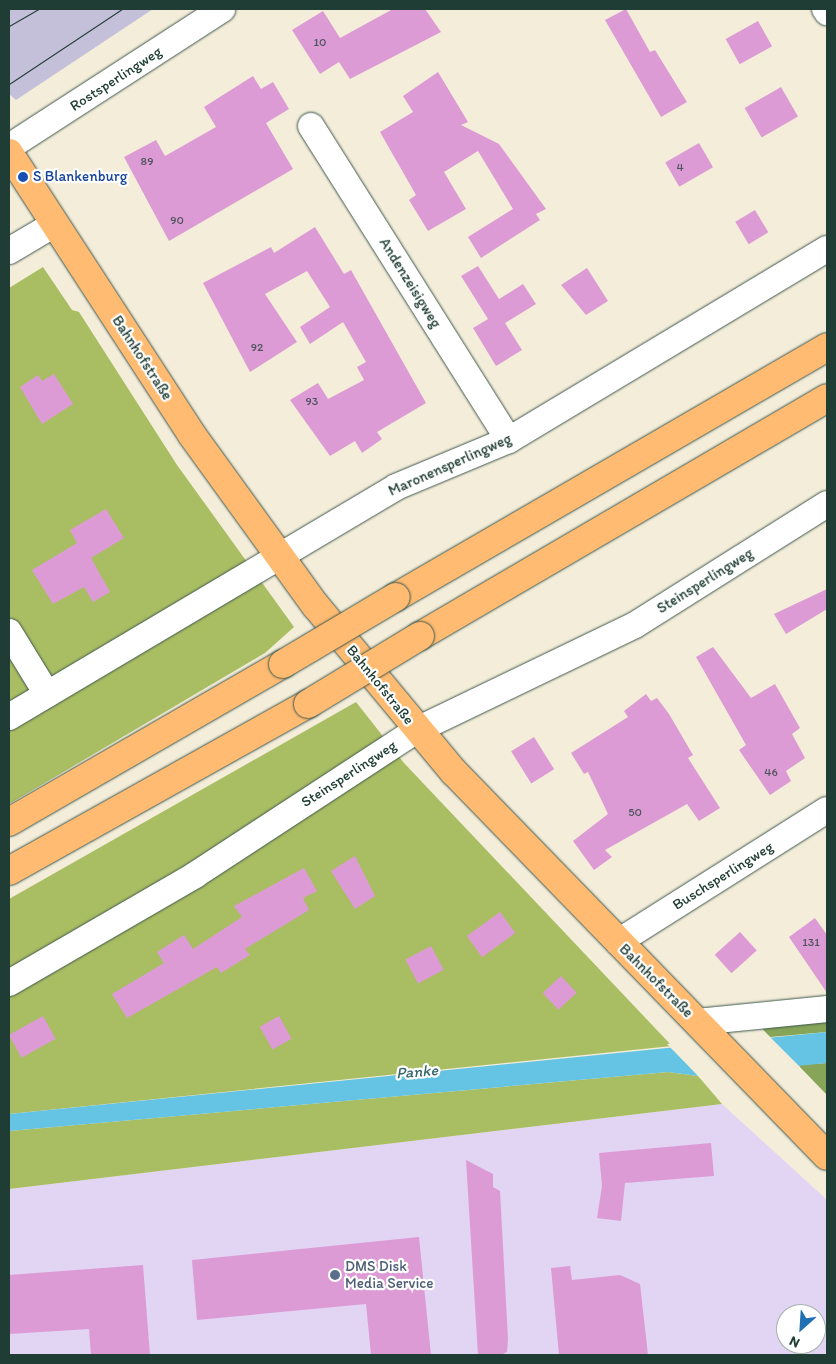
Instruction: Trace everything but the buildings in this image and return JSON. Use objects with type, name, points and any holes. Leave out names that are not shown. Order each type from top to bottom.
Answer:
[{"type":"main road","name":"Bahnhofstraße","points":[[9,153],[53,226],[278,558],[417,730],[618,942],[827,1156]]},
{"type":"main road","points":[[9,822],[827,347]]},
{"type":"main road","points":[[9,871],[308,704],[420,636],[827,398]]},
{"type":"street","name":"Rostsperlingweg","points":[[9,147],[222,9]]},
{"type":"street","name":"Andenzeisigweg","points":[[311,126],[509,440]]},
{"type":"street","points":[[9,252],[53,226]]},
{"type":"street","name":"Maronensperlingweg","points":[[9,716],[396,487],[509,440],[827,249]]},
{"type":"street","name":"Steinsperlingweg","points":[[9,983],[195,875],[417,730],[636,625],[827,504]]},
{"type":"street","points":[[9,632],[46,694]]},
{"type":"street","name":"Buschsperlingweg","points":[[618,942],[827,810]]},
{"type":"street","points":[[700,1025],[827,1009]]},
{"type":"shaded area","points":[[9,9],[153,9],[16,100],[9,94]]},
{"type":"shaded area","points":[[722,1104],[827,1200],[827,1355],[9,1355],[9,1189]]},
{"type":"green space","points":[[43,267],[72,310],[79,312],[177,465],[294,627],[265,653],[9,804],[9,288]]},
{"type":"green space","points":[[356,702],[404,763],[672,1046],[9,1114],[9,899]]},
{"type":"green space","points":[[827,1017],[827,1032],[770,1037],[757,1023]]},
{"type":"green space","points":[[827,1063],[827,1095],[798,1065]]},
{"type":"green space","points":[[668,1072],[698,1076],[722,1104],[9,1189],[9,1131]]},
{"type":"water","points":[[827,1032],[827,1063],[698,1076],[668,1072],[9,1131],[9,1114]]},
{"type":"pier","points":[[768,1035],[800,1067],[700,1078],[667,1044]]},
{"type":"tram line","points":[[9,26],[38,9]]},
{"type":"tram line","points":[[9,84],[122,9]]},
{"type":"place","name":"S Blankenburg","points":[[23,177]]},
{"type":"place","name":"DMS Disk Media Service","points":[[335,1275]]},
{"type":"water label","name":"Panke","points":[[417,1072]]}]
